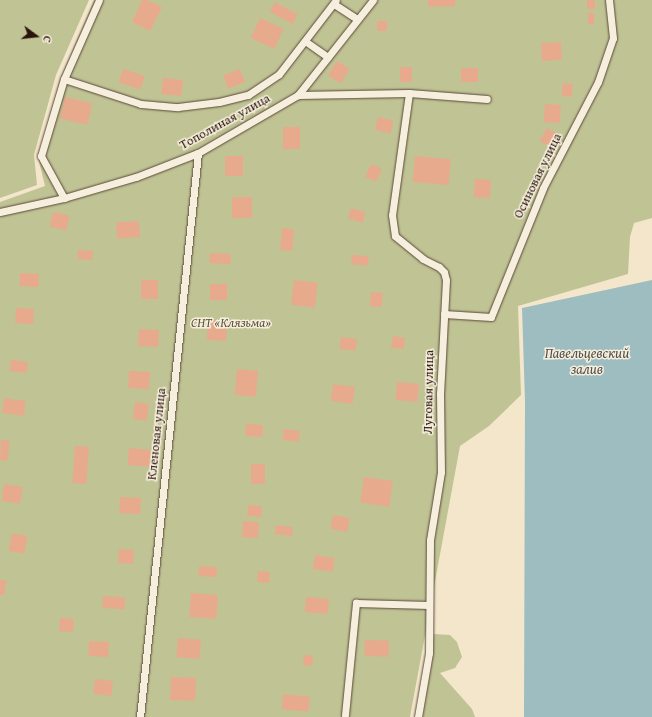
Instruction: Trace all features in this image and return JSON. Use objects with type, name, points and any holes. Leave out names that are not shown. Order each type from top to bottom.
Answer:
[{"type":"lane","points":[[64,198],[41,156],[64,79],[99,0]]},
{"type":"lane","name":"Тополиная улица","points":[[0,212],[64,198],[136,177],[198,153],[298,95],[373,0]]},
{"type":"lane","name":"Осиновая улица","points":[[444,314],[491,317],[543,188],[598,82],[613,38],[609,0]]},
{"type":"lane","points":[[64,79],[142,104],[178,107],[219,102],[248,95],[279,74],[335,2],[357,19]]},
{"type":"lane","points":[[304,41],[328,58]]},
{"type":"lane","points":[[298,95],[409,93],[487,98]]},
{"type":"lane","name":"Луговая улица","points":[[409,93],[392,215],[396,236],[423,259],[439,267],[444,272],[446,280],[440,393],[441,472],[430,540],[429,653],[418,717]]},
{"type":"lane","name":"Кленовая улица","points":[[140,717],[198,153]]},
{"type":"lane","points":[[345,715],[356,603],[429,605]]},
{"type":"green space","points":[[0,0],[89,0],[56,75],[34,155],[37,185],[0,198]]},
{"type":"green space","name":"СНТ «Клязьма»","points":[[94,0],[652,0],[652,218],[634,223],[630,237],[628,274],[518,306],[521,395],[489,426],[460,446],[410,717],[0,717],[0,202],[45,186],[38,157],[60,79]]},
{"type":"green space","points":[[434,634],[450,635],[457,642],[462,657],[455,668],[440,673],[472,709],[475,717],[420,717]]},
{"type":"water","name":"Павельцевский залив","points":[[652,280],[652,717],[524,717],[525,401],[522,308]]},
{"type":"building","points":[[142,0],[147,0],[162,7],[150,31],[132,22]]},
{"type":"building","points":[[428,0],[455,0],[455,6],[428,7]]},
{"type":"building","points":[[587,0],[595,0],[595,9],[587,9]]},
{"type":"building","points":[[275,2],[298,15],[292,24],[270,12]]},
{"type":"building","points":[[588,13],[594,13],[594,24],[588,24]]},
{"type":"building","points":[[260,18],[284,29],[274,49],[251,38]]},
{"type":"building","points":[[377,21],[387,21],[387,31],[377,31]]},
{"type":"building","points":[[561,42],[562,60],[542,61],[541,43]]},
{"type":"building","points":[[337,61],[350,69],[341,83],[328,75]]},
{"type":"building","points":[[400,67],[412,67],[412,82],[400,82]]},
{"type":"building","points":[[461,68],[478,68],[478,82],[461,82]]},
{"type":"building","points":[[123,69],[145,76],[141,89],[119,82]]},
{"type":"building","points":[[240,69],[245,82],[228,89],[223,75]]},
{"type":"building","points":[[163,78],[183,80],[181,96],[161,94]]},
{"type":"building","points":[[563,83],[573,84],[572,97],[562,96]]},
{"type":"building","points":[[65,97],[92,103],[87,125],[60,118]]},
{"type":"building","points":[[545,104],[561,105],[560,123],[544,122]]},
{"type":"building","points":[[378,117],[394,121],[390,133],[375,130]]},
{"type":"building","points":[[283,127],[300,127],[300,149],[283,149]]},
{"type":"building","points":[[547,128],[559,135],[552,148],[540,141]]},
{"type":"building","points":[[225,156],[243,156],[243,176],[225,176]]},
{"type":"building","points":[[415,156],[451,159],[449,185],[413,182]]},
{"type":"building","points":[[371,164],[382,169],[376,182],[365,177]]},
{"type":"building","points":[[475,179],[491,180],[490,198],[474,197]]},
{"type":"building","points":[[232,197],[252,197],[252,218],[232,218]]},
{"type":"building","points":[[351,208],[365,212],[362,223],[348,219]]},
{"type":"building","points":[[53,212],[70,216],[66,230],[50,227]]},
{"type":"building","points":[[139,221],[140,237],[117,239],[116,223]]},
{"type":"building","points":[[282,228],[294,229],[292,251],[280,250]]},
{"type":"building","points":[[78,250],[93,251],[92,260],[77,259]]},
{"type":"building","points":[[210,253],[231,254],[230,264],[209,263]]},
{"type":"building","points":[[352,255],[369,256],[367,266],[351,264]]},
{"type":"building","points":[[20,273],[39,274],[38,287],[19,286]]},
{"type":"building","points":[[141,280],[158,280],[158,299],[141,299]]},
{"type":"building","points":[[294,280],[318,283],[315,308],[291,305]]},
{"type":"building","points":[[210,284],[227,284],[227,300],[210,300]]},
{"type":"building","points":[[371,292],[383,293],[382,307],[370,306]]},
{"type":"building","points":[[16,308],[34,309],[33,324],[15,323]]},
{"type":"building","points":[[208,320],[227,321],[226,341],[207,340]]},
{"type":"building","points":[[139,329],[159,330],[158,347],[138,346]]},
{"type":"building","points":[[393,336],[405,338],[404,349],[391,348]]},
{"type":"building","points":[[341,337],[357,339],[355,351],[340,349]]},
{"type":"building","points":[[11,360],[28,362],[27,373],[10,371]]},
{"type":"building","points":[[237,369],[258,371],[256,397],[235,395]]},
{"type":"building","points":[[129,371],[150,372],[149,389],[128,388]]},
{"type":"building","points":[[397,382],[419,384],[417,402],[395,400]]},
{"type":"building","points":[[333,384],[355,387],[352,404],[331,401]]},
{"type":"building","points":[[4,398],[26,401],[24,416],[2,413]]},
{"type":"building","points":[[135,402],[149,404],[146,421],[133,419]]},
{"type":"building","points":[[246,424],[263,425],[262,437],[245,436]]},
{"type":"building","points":[[284,429],[300,431],[299,442],[283,440]]},
{"type":"building","points":[[1,440],[10,441],[7,461],[0,460]]},
{"type":"building","points":[[75,446],[89,447],[86,484],[72,483]]},
{"type":"building","points":[[129,448],[151,450],[149,467],[128,465]]},
{"type":"building","points":[[251,464],[265,464],[265,484],[251,484]]},
{"type":"building","points":[[364,477],[393,481],[389,507],[360,503]]},
{"type":"building","points":[[4,484],[23,487],[20,504],[1,501]]},
{"type":"building","points":[[120,497],[141,498],[140,514],[119,513]]},
{"type":"building","points":[[248,505],[262,506],[261,517],[247,516]]},
{"type":"building","points":[[333,515],[350,518],[347,532],[331,529]]},
{"type":"building","points":[[243,521],[259,522],[258,538],[242,537]]},
{"type":"building","points":[[276,525],[293,527],[292,536],[275,534]]},
{"type":"building","points":[[12,533],[28,536],[24,554],[9,551]]},
{"type":"building","points":[[119,549],[134,550],[133,564],[118,563]]},
{"type":"building","points":[[315,555],[335,558],[333,572],[313,569]]},
{"type":"building","points":[[199,566],[217,567],[216,577],[198,576]]},
{"type":"building","points":[[258,571],[270,572],[269,583],[257,582]]},
{"type":"building","points":[[0,580],[6,580],[4,595],[0,595]]},
{"type":"building","points":[[191,593],[218,595],[216,619],[189,617]]},
{"type":"building","points":[[103,596],[125,597],[124,609],[102,608]]},
{"type":"building","points":[[306,597],[329,599],[328,614],[305,612]]},
{"type":"building","points":[[60,618],[74,619],[73,632],[59,631]]},
{"type":"building","points":[[178,638],[201,640],[199,659],[176,657]]},
{"type":"building","points":[[365,640],[389,641],[388,657],[364,656]]},
{"type":"building","points":[[89,641],[109,642],[108,657],[88,656]]},
{"type":"building","points":[[304,655],[313,656],[312,666],[303,665]]},
{"type":"building","points":[[171,677],[196,678],[195,701],[170,700]]},
{"type":"building","points":[[95,679],[113,681],[111,696],[93,694]]},
{"type":"building","points":[[283,694],[310,697],[308,712],[281,709]]}]
